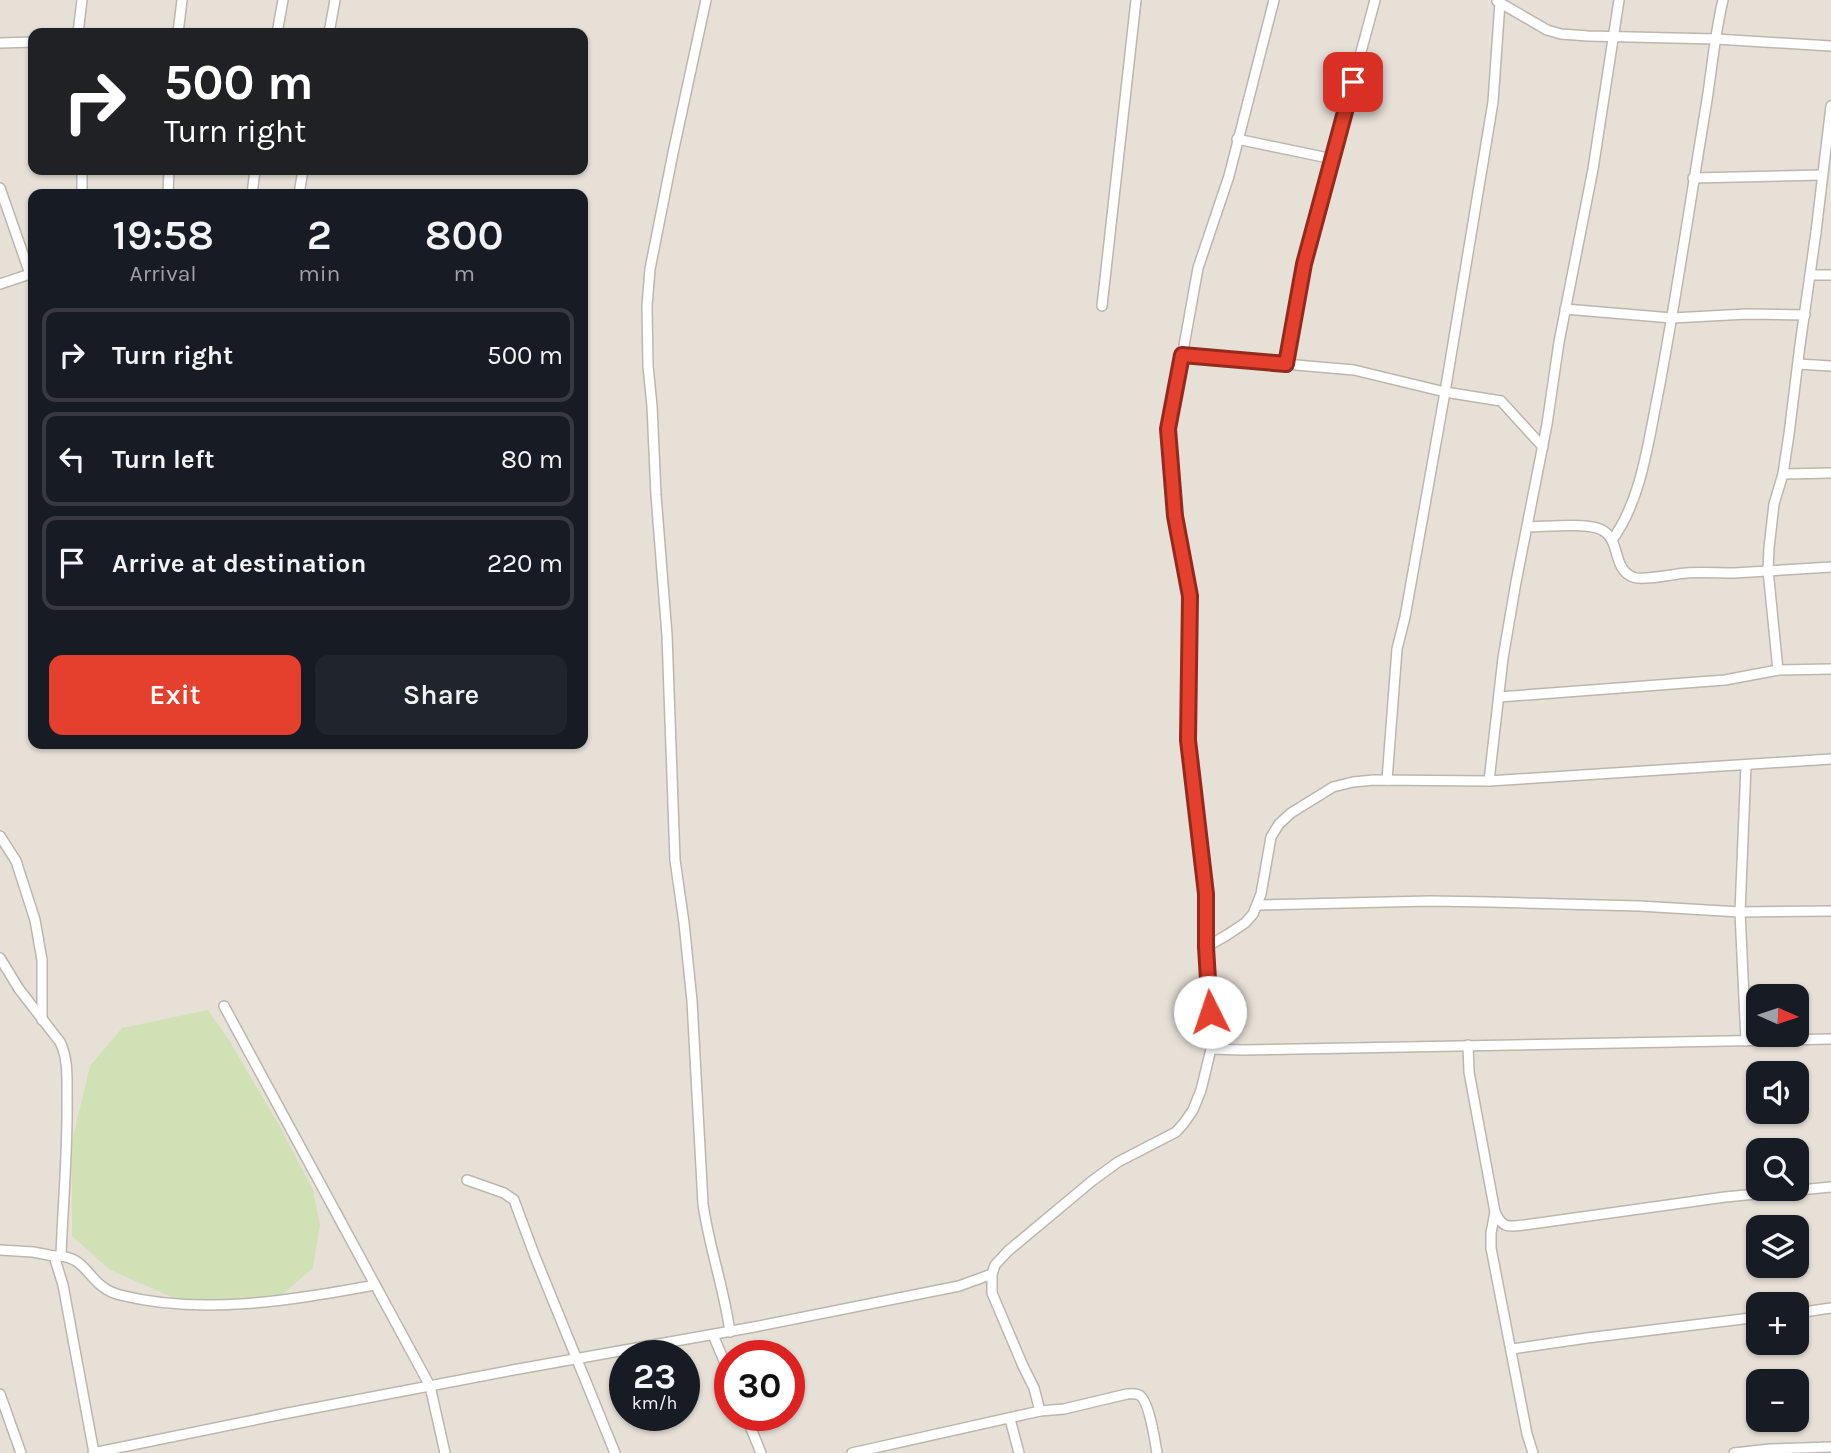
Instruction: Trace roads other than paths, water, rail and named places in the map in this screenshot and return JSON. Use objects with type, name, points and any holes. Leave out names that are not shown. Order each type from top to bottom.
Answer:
[{"type":"street","points":[[79,28],[82,0]]},
{"type":"street","points":[[179,28],[182,0]]},
{"type":"street","points":[[278,28],[283,0]]},
{"type":"street","points":[[330,28],[335,0]]},
{"type":"street","points":[[706,0],[673,153],[646,306],[667,635],[676,860],[692,1001],[703,1203],[706,1230],[719,1273],[730,1332]]},
{"type":"street","points":[[1102,306],[1136,0]]},
{"type":"street","points":[[1040,1411],[1034,1388],[994,1301],[992,1274],[995,1265],[1092,1181],[1118,1162],[1175,1132],[1184,1124],[1201,1090],[1211,1049],[1206,894],[1188,732],[1190,596],[1175,516],[1168,429],[1198,268],[1225,189],[1274,0]]},
{"type":"street","points":[[1286,364],[1304,264],[1375,0]]},
{"type":"street","points":[[1489,781],[1503,658],[1543,447],[1619,0]]},
{"type":"street","points":[[1612,540],[1623,525],[1637,488],[1672,318],[1723,0]]},
{"type":"street","points":[[1387,780],[1397,649],[1405,617],[1493,102],[1498,1],[1547,30],[1574,35],[1831,46]]},
{"type":"street","points":[[0,43],[28,42]]},
{"type":"street","points":[[1778,670],[1769,570],[1771,522],[1783,474],[1825,172],[1831,106]]},
{"type":"street","points":[[1237,139],[1333,159]]},
{"type":"street","points":[[1693,178],[1825,172]]},
{"type":"street","points":[[0,188],[28,262]]},
{"type":"street","points":[[0,284],[28,274]]},
{"type":"street","points":[[1811,275],[1831,275]]},
{"type":"street","points":[[1565,309],[1672,318],[1747,314],[1805,315]]},
{"type":"street","points":[[1182,355],[1354,370],[1444,392],[1501,401],[1543,447]]},
{"type":"street","points":[[1798,364],[1831,366]]},
{"type":"street","points":[[1783,474],[1831,473]]},
{"type":"street","points":[[1527,527],[1593,527],[1602,530],[1612,540],[1622,569],[1633,578],[1639,579],[1663,575],[1831,567]]},
{"type":"street","points":[[1499,697],[1725,680],[1778,670],[1831,669]]},
{"type":"street","points":[[1206,947],[1227,935],[1253,914],[1258,905],[1271,837],[1279,824],[1291,813],[1333,787],[1353,782],[1387,780],[1489,781],[1831,759]]},
{"type":"street","points":[[1211,1049],[1746,1041],[1740,912],[1746,765]]},
{"type":"street","points":[[0,836],[16,861],[35,919],[42,960],[42,1020]]},
{"type":"street","points":[[1258,905],[1479,901],[1740,912],[1831,911]]},
{"type":"street","points":[[0,958],[19,989],[64,1049],[67,1069],[67,1122],[57,1256],[94,1453],[430,1386],[730,1332],[959,1286],[992,1274]]},
{"type":"street","points":[[224,1006],[430,1386],[445,1453]]},
{"type":"street","points":[[1810,1039],[1831,1039]]},
{"type":"street","points":[[1468,1045],[1469,1072],[1495,1212],[1504,1225],[1524,1225],[1725,1197],[1831,1187]]},
{"type":"street","points":[[467,1180],[504,1193],[514,1200],[615,1453]]},
{"type":"street","points":[[1495,1212],[1491,1233],[1492,1248],[1532,1453]]},
{"type":"street","points":[[0,1250],[69,1256],[107,1291],[177,1305],[258,1303],[375,1285]]},
{"type":"street","points":[[1809,1311],[1831,1308]]},
{"type":"street","points":[[1511,1349],[1746,1319]]},
{"type":"street","points":[[713,1335],[715,1340]]},
{"type":"street","points":[[0,1394],[21,1453]]},
{"type":"street","points":[[852,1453],[872,1451],[1040,1411],[1063,1409],[1127,1394],[1142,1397],[1157,1453]]},
{"type":"street","points":[[1010,1419],[1018,1453]]},
{"type":"street","points":[[752,1431],[761,1453]]},
{"type":"street","points":[[1734,1453],[1831,1447]]}]
